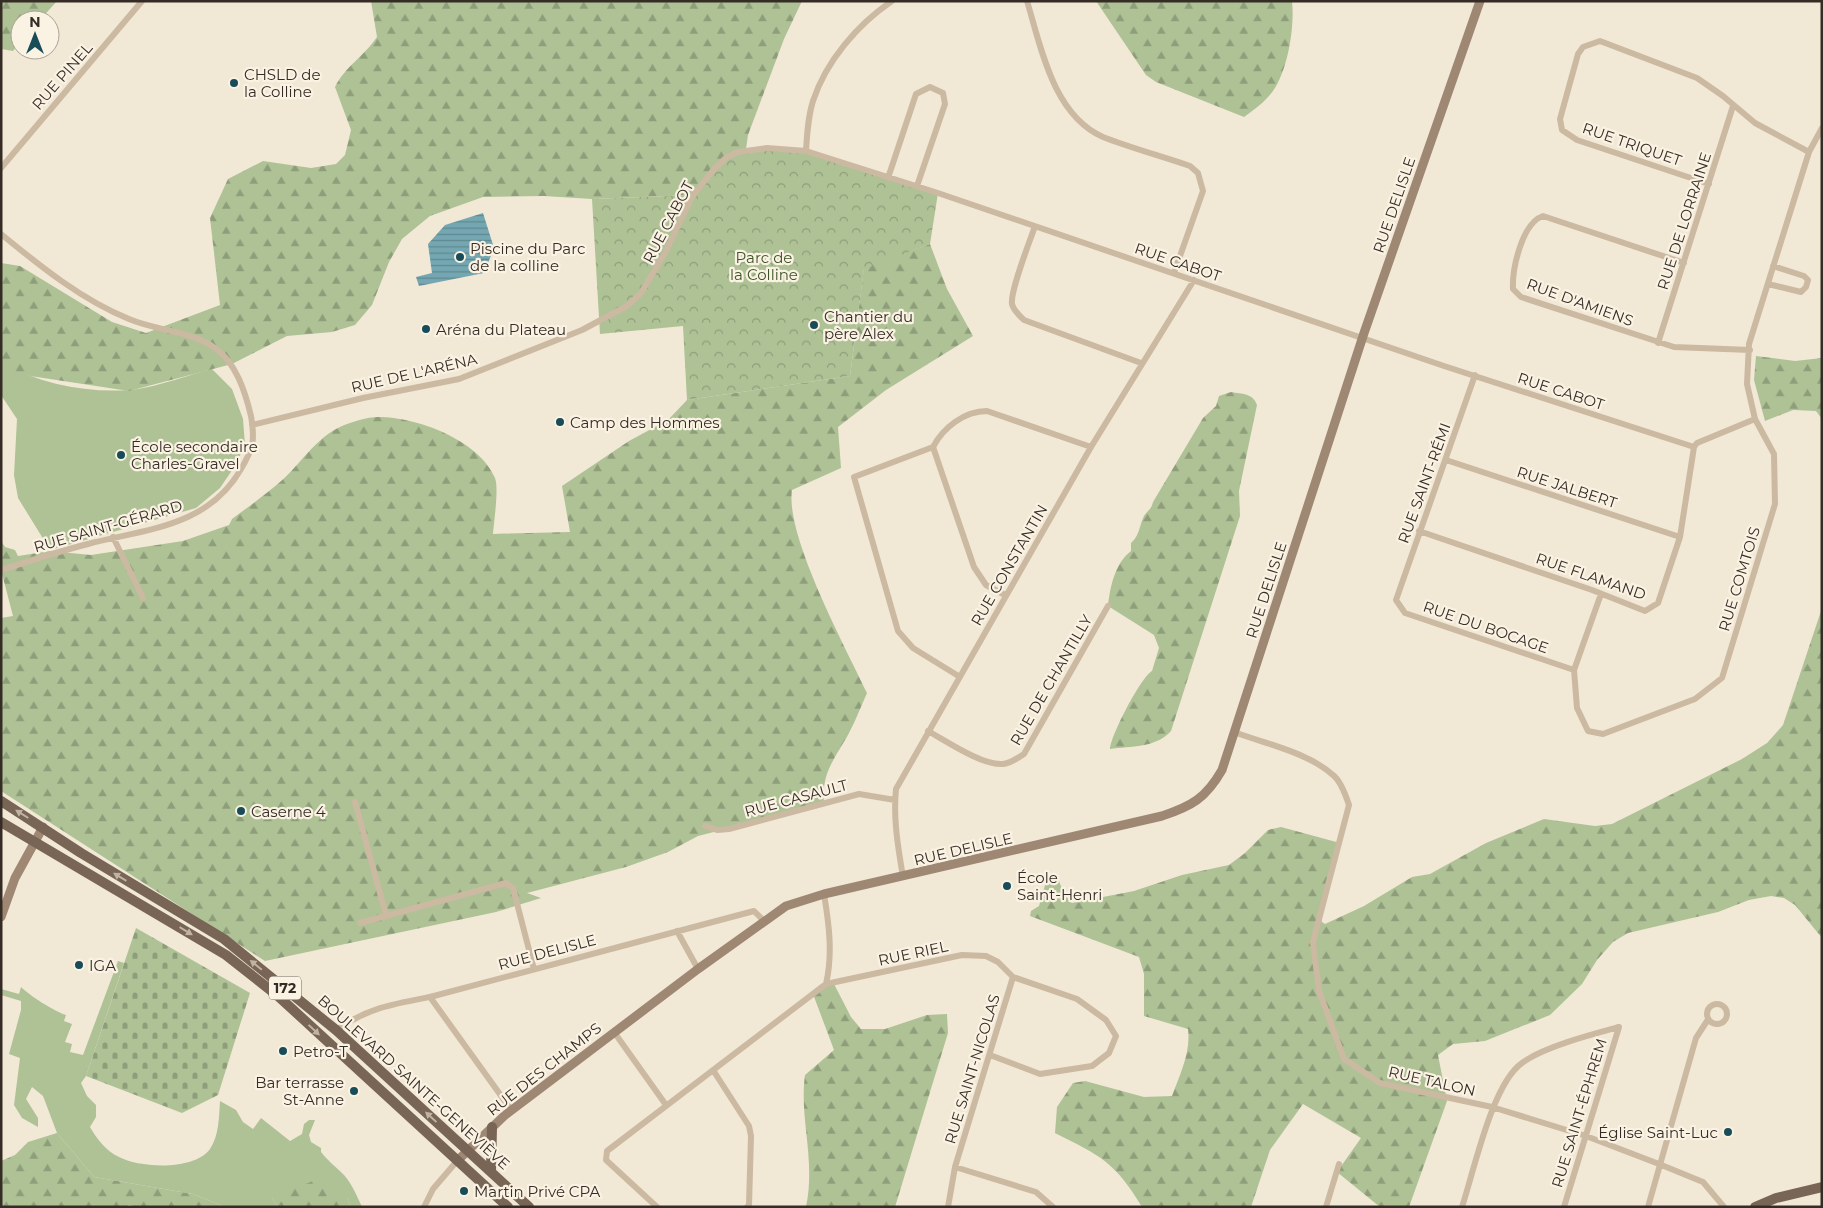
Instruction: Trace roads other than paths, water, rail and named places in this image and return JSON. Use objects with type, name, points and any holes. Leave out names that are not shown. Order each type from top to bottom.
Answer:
[{"type":"main road","name":"BOULEVARD SAINTE-GENEVIÈVE","points":[[1,801],[81,853],[224,939],[336,1030],[529,1207]]},
{"type":"main road","name":"BOULEVARD SAINTE-GENEVIÈVE","points":[[1,822],[226,955],[278,996],[508,1207]]},
{"type":"main road","points":[[491,1171],[492,1127]]},
{"type":"main road","points":[[1755,1207],[1776,1198],[1822,1187]]},
{"type":"street","name":"RUE PINEL","points":[[1,168],[142,1]]},
{"type":"street","points":[[806,151],[809,119],[820,84],[837,56],[853,36],[869,18],[892,1]]},
{"type":"street","points":[[1027,1],[1048,69],[1061,98],[1080,120],[1101,136],[1190,166],[1198,173],[1203,190],[1174,273]]},
{"type":"street","name":"RUE DELISLE","points":[[809,897],[903,877],[1162,816],[1193,805],[1208,792],[1222,770],[1363,338],[1480,1]]},
{"type":"street","name":"RUE TRIQUET","points":[[1709,184],[1577,140],[1562,130],[1560,119],[1577,58],[1583,47],[1600,41],[1697,78],[1755,123],[1809,152]]},
{"type":"street","points":[[888,178],[916,94],[930,87],[943,93],[945,104],[917,186]]},
{"type":"street","name":"RUE DE LORRAINE","points":[[1658,343],[1733,106]]},
{"type":"street","name":"RUE COMTOIS","points":[[1574,670],[1577,708],[1588,730],[1603,734],[1695,699],[1722,678],[1775,504],[1774,454],[1755,419],[1747,384],[1750,350],[1773,266],[1809,152],[1822,128]]},
{"type":"street","name":"RUE CABOT","points":[[649,282],[692,196],[709,174],[727,157],[746,149],[768,148],[806,151],[917,186],[1363,338],[1694,447]]},
{"type":"street","name":"RUE D'AMIENS","points":[[1684,263],[1542,216],[1530,224],[1518,254],[1513,289],[1521,297],[1674,348],[1750,350]]},
{"type":"street","points":[[1034,226],[1014,290],[1012,303],[1015,311],[1024,320],[1141,363]]},
{"type":"street","name":"RUE SAINT-GÉRARD","points":[[1,234],[85,297],[140,324],[195,337],[220,352],[232,364],[243,388],[255,432],[248,457],[233,483],[215,501],[195,515],[149,530],[113,537],[1,570]]},
{"type":"street","points":[[1768,284],[1801,292],[1808,280],[1804,276],[1773,266]]},
{"type":"street","name":"RUE CONSTANTIN","points":[[903,877],[895,832],[896,789],[1091,447],[1141,363],[1194,280]]},
{"type":"street","name":"RUE DE L'ARÉNA","points":[[252,425],[363,398],[459,379],[482,371],[582,330],[627,306],[641,293],[649,282]]},
{"type":"street","name":"RUE SAINT-RÉMI","points":[[1396,600],[1475,375]]},
{"type":"street","points":[[1005,595],[986,585],[974,567],[933,447],[938,436],[950,426],[972,413],[987,411],[1091,447]]},
{"type":"street","points":[[1694,447],[1697,442],[1755,419]]},
{"type":"street","points":[[933,447],[854,477],[898,631],[913,648],[960,677]]},
{"type":"street","name":"RUE FLAMAND","points":[[1420,531],[1645,611],[1658,603],[1680,537],[1694,447]]},
{"type":"street","name":"RUE JALBERT","points":[[1446,460],[1680,537]]},
{"type":"street","points":[[113,537],[143,598]]},
{"type":"street","points":[[1574,670],[1601,594]]},
{"type":"street","name":"RUE DU BOCAGE","points":[[1396,600],[1405,613],[1574,670]]},
{"type":"street","name":"RUE DE CHANTILLY","points":[[928,731],[982,759],[997,764],[1005,764],[1020,757],[1024,754],[1108,606]]},
{"type":"street","name":"RUE TALON","points":[[1234,732],[1312,760],[1334,776],[1347,797],[1349,805],[1313,942],[1320,991],[1344,1059],[1380,1083],[1492,1107],[1586,1136],[1659,1164],[1702,1182],[1710,1188],[1724,1207]]},
{"type":"street","name":"RUE CASAULT","points":[[705,826],[717,830],[729,829],[859,794],[895,800]]},
{"type":"street","points":[[354,802],[386,915]]},
{"type":"street","points":[[1,917],[16,878],[42,827]]},
{"type":"street","points":[[360,923],[506,882],[513,888],[534,969]]},
{"type":"street","points":[[824,894],[830,937],[829,970],[826,984]]},
{"type":"street","name":"RUE DES CHAMPS","points":[[424,1207],[433,1189],[457,1161],[512,1110],[764,921],[786,906],[809,897]]},
{"type":"street","name":"RUE DELISLE","points":[[336,1030],[367,1011],[388,1004],[430,997],[754,911],[764,921]]},
{"type":"street","points":[[677,932],[698,969]]},
{"type":"street","name":"RUE RIEL","points":[[657,1207],[606,1160],[607,1151],[666,1104],[714,1070],[826,984],[962,955],[990,957],[1009,971],[1013,977],[1077,999],[1106,1020],[1116,1036],[1109,1053],[1092,1066],[1040,1074],[990,1055]]},
{"type":"street","name":"RUE SAINT-NICOLAS","points":[[948,1207],[955,1167],[1013,977]]},
{"type":"street","points":[[430,997],[512,1110]]},
{"type":"street","points":[[1648,1207],[1696,1038],[1708,1021]]},
{"type":"street","name":"RUE SAINT-ÉPHREM","points":[[1492,1107],[1504,1083],[1520,1064],[1529,1058],[1619,1027],[1564,1207]]},
{"type":"street","points":[[614,1032],[666,1104]]},
{"type":"street","points":[[714,1070],[749,1126],[751,1136],[749,1205],[747,1207]]},
{"type":"street","points":[[1462,1207],[1492,1107]]},
{"type":"street","points":[[1326,1207],[1339,1164]]},
{"type":"street","name":"RUE SAINT-NICOLAS","points":[[955,1167],[1036,1192],[1053,1207]]},
{"type":"water","name":"Piscine du Parc de la colline","points":[[483,213],[494,248],[484,273],[419,286],[416,277],[432,273],[428,244],[445,225]]},
{"type":"place","name":"CHSLD de la Colline","points":[[234,83]]},
{"type":"place","name":"Piscine du Parc de la colline","points":[[460,257]]},
{"type":"place","name":"Chantier du père Alex","points":[[814,325]]},
{"type":"place","name":"Aréna du Plateau","points":[[426,329]]},
{"type":"place","name":"Camp des Hommes","points":[[560,422]]},
{"type":"place","name":"École secondaire Charles-Gravel","points":[[121,455]]},
{"type":"place","name":"Caserne 4","points":[[241,811]]},
{"type":"place","name":"École Saint-Henri","points":[[1007,886]]},
{"type":"place","name":"IGA","points":[[79,965]]},
{"type":"place","name":"Petro-T","points":[[283,1051]]},
{"type":"place","name":"Bar terrasse St-Anne","points":[[354,1091]]},
{"type":"place","name":"Église Saint-Luc","points":[[1728,1132]]},
{"type":"place","name":"Martin Privé CPA","points":[[464,1191]]},
{"type":"park label","name":"Parc de la Colline","points":[[764,266]]}]
